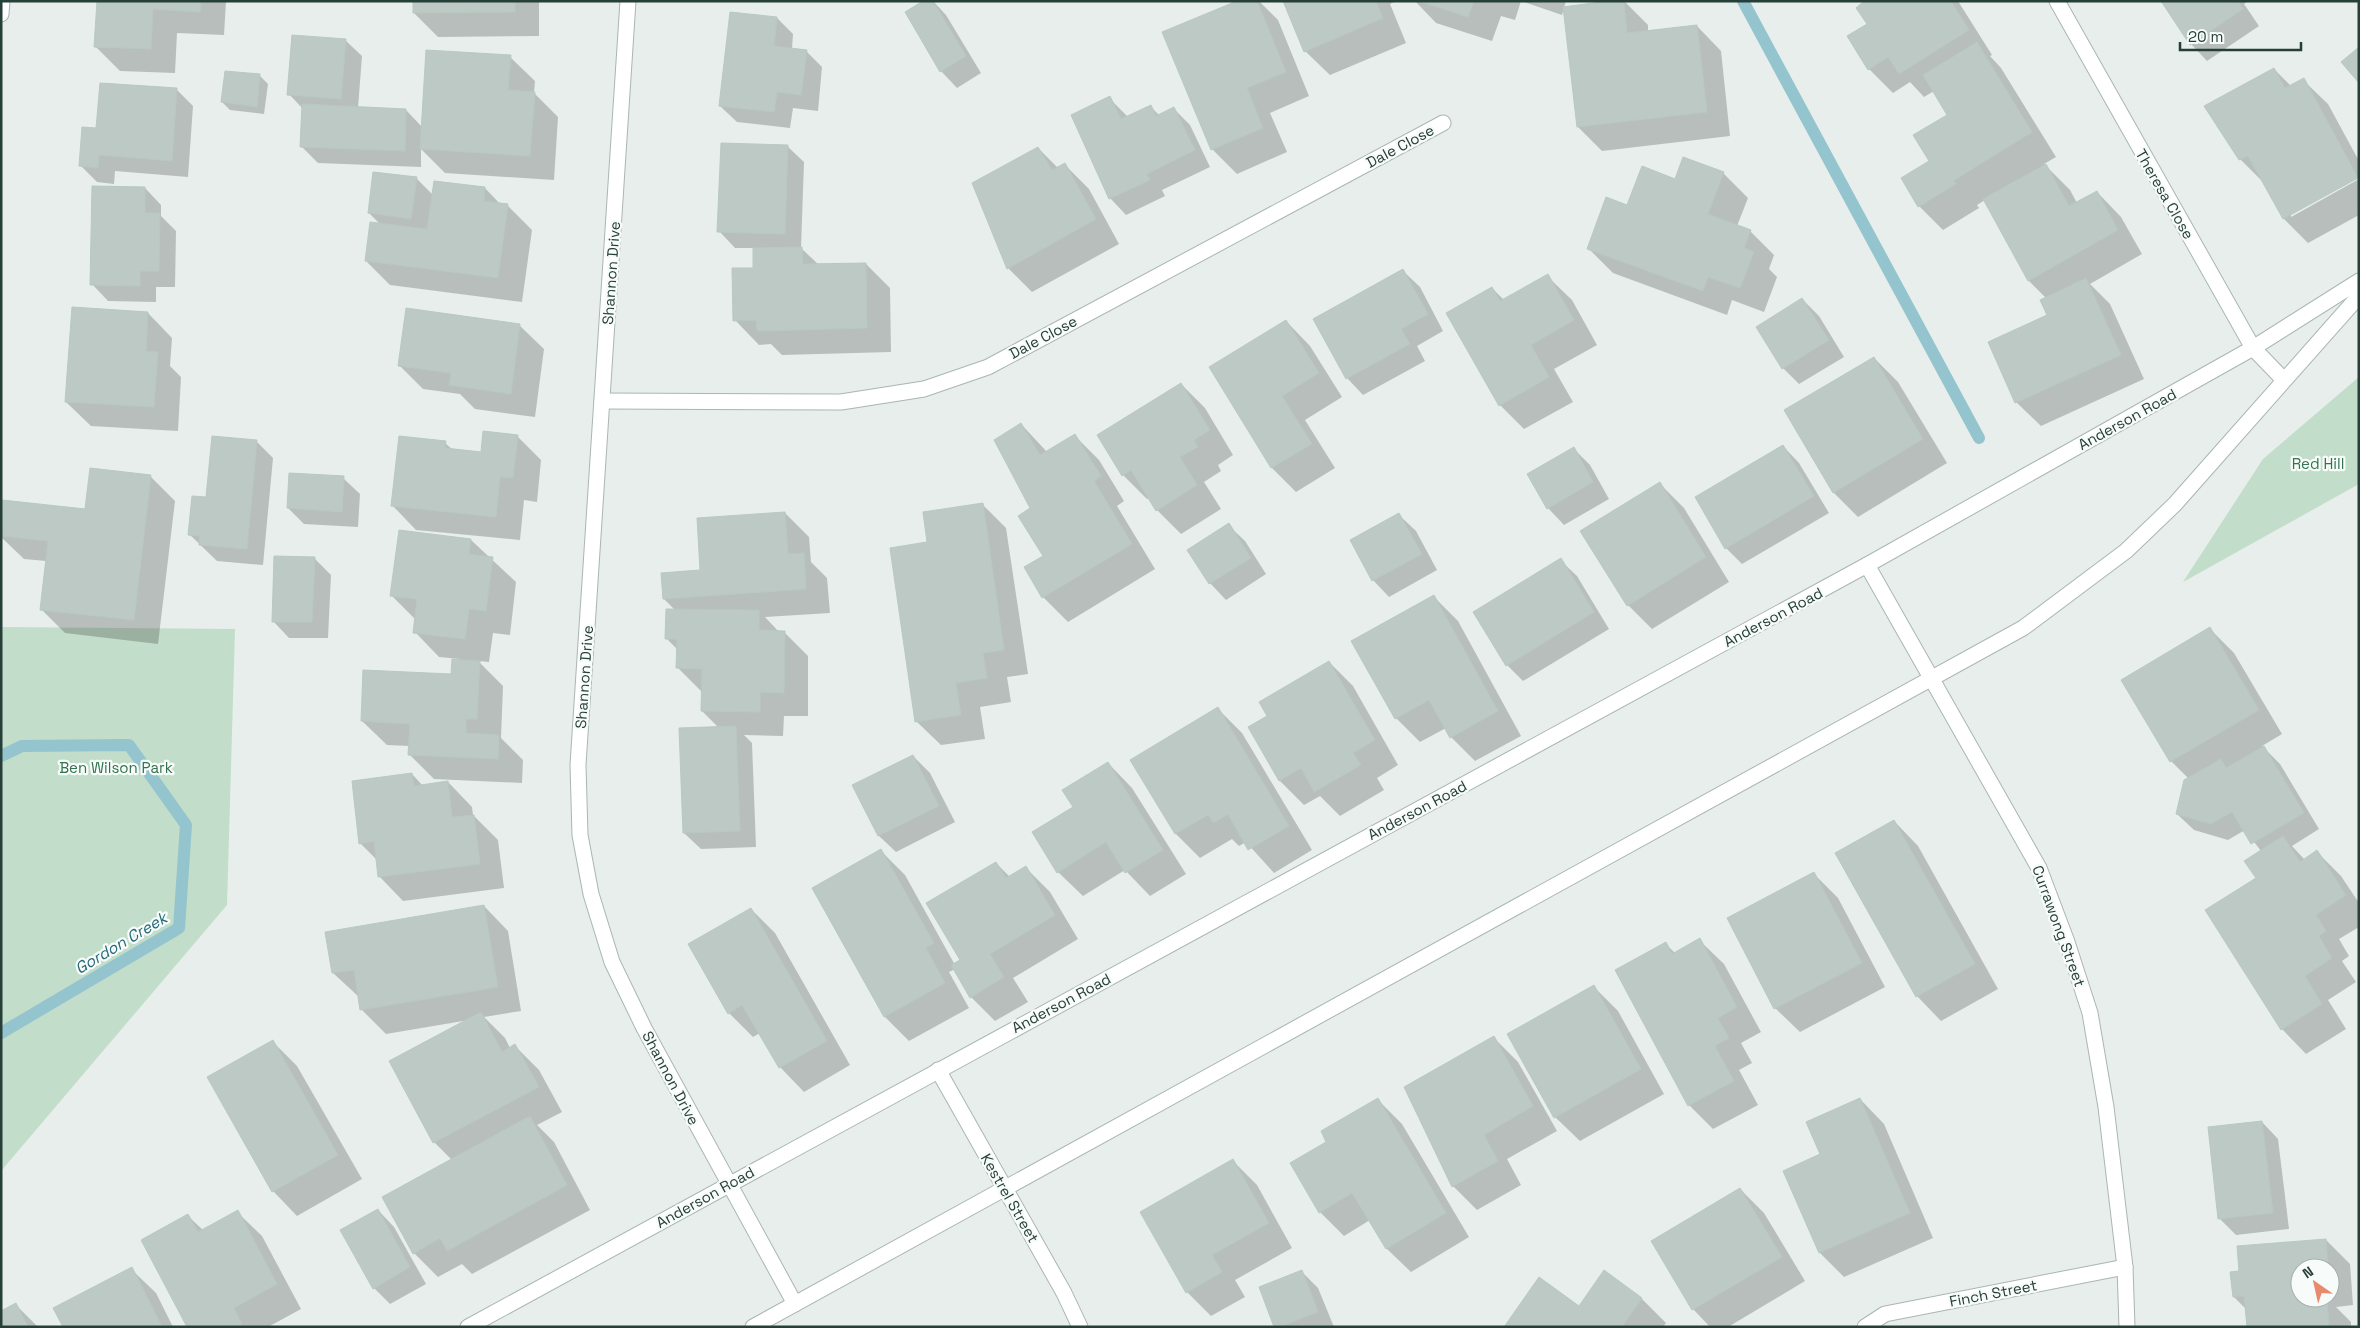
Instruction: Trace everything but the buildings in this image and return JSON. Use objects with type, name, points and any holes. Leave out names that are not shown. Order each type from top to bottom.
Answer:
[{"type":"street","points":[[1,14],[2,1]]},
{"type":"street","name":"Shannon Drive","points":[[628,1],[578,765],[580,835],[591,894],[612,962],[644,1028],[795,1304]]},
{"type":"street","name":"Theresa Close","points":[[2057,1],[2253,348],[2283,379]]},
{"type":"street","name":"Dale Close","points":[[602,401],[841,402],[924,389],[988,367],[1443,123]]},
{"type":"street","name":"Anderson Road","points":[[468,1327],[1867,565],[2253,348],[2359,281]]},
{"type":"street","points":[[753,1327],[2023,628],[2126,551],[2175,504],[2283,379],[2359,296]]},
{"type":"street","name":"Currawong Street","points":[[1867,565],[2039,868],[2067,942],[2090,1013],[2106,1107],[2125,1267],[2127,1327]]},
{"type":"street","name":"Kestrel Street","points":[[938,1070],[1064,1293],[1080,1327]]},
{"type":"street","name":"Finch Street","points":[[1865,1327],[1886,1314],[2125,1267]]},
{"type":"green space","name":"Red Hill","points":[[2359,377],[2359,484],[2183,582],[2263,459]]},
{"type":"green space","name":"Ben Wilson Park","points":[[1,627],[235,629],[227,905],[1,1171]]},
{"type":"waterway","points":[[1743,1],[1979,438]]},
{"type":"waterway","name":"Gordon Creek","points":[[1,756],[22,746],[129,745],[186,825],[179,928],[1,1033]]}]
